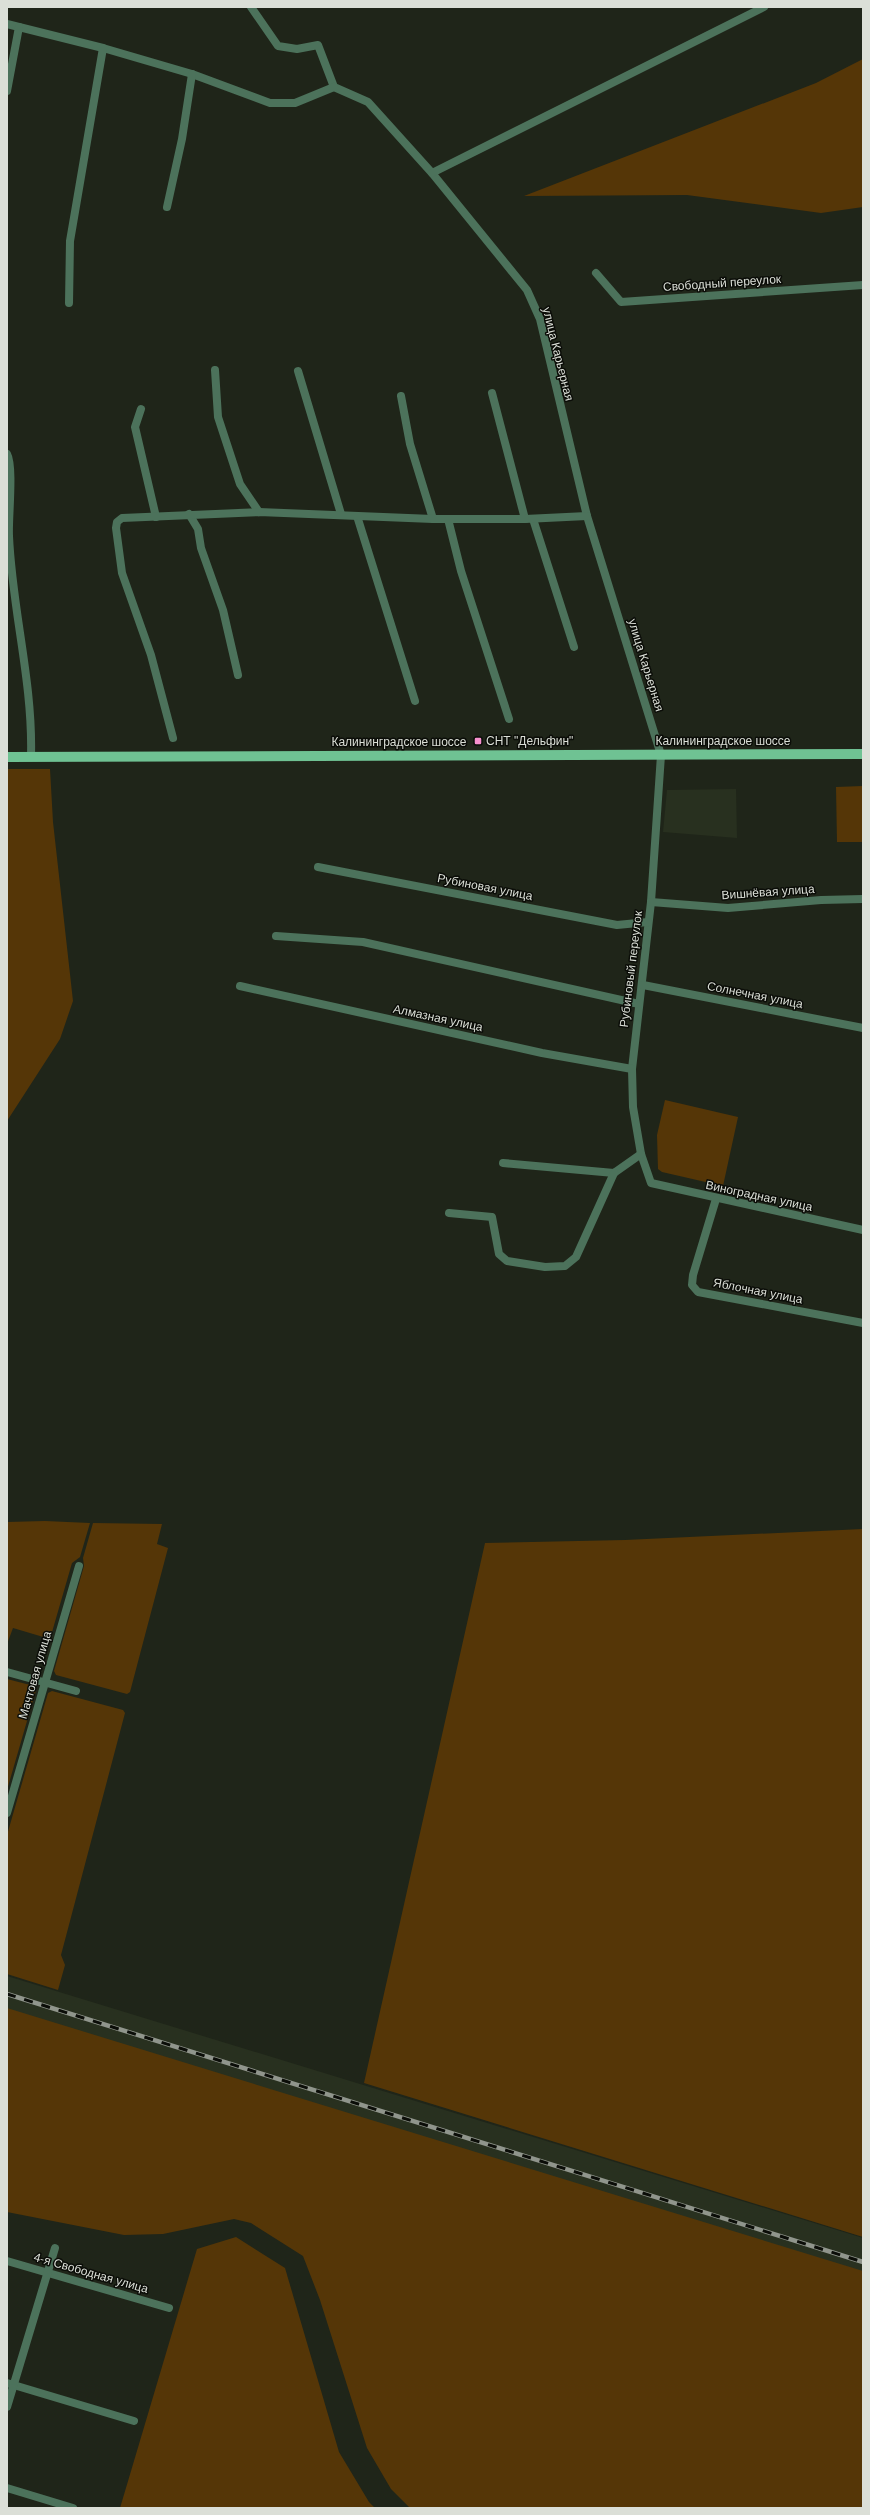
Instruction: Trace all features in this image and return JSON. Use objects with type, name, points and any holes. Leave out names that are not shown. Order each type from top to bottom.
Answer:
[{"type":"main road","name":"Калининградское шоссе","points":[[7,756],[863,754]]},
{"type":"street","points":[[7,24],[103,48],[192,74],[270,102],[295,103],[334,87],[318,45],[297,49],[278,46],[251,7]]},
{"type":"street","points":[[432,172],[764,7]]},
{"type":"street","points":[[7,91],[19,27]]},
{"type":"street","points":[[69,303],[70,241],[103,48]]},
{"type":"street","points":[[167,207],[182,139],[192,74]]},
{"type":"street","name":"улица Карьерная","points":[[334,87],[368,102],[432,172],[527,290],[540,319],[587,516],[660,755]]},
{"type":"street","name":"Свободный переулок","points":[[596,273],[621,302],[863,285]]},
{"type":"street","points":[[215,370],[218,417],[240,484],[259,512]]},
{"type":"street","points":[[298,371],[341,514]]},
{"type":"street","points":[[492,393],[529,519],[574,646]]},
{"type":"street","points":[[401,396],[410,444],[433,519]]},
{"type":"street","points":[[141,409],[135,427],[156,516]]},
{"type":"street","points":[[7,454],[10,463],[8,562],[22,635],[31,756]]},
{"type":"street","points":[[173,738],[151,655],[122,573],[116,528],[117,522],[122,518],[259,512],[341,514],[433,519],[529,519],[587,516]]},
{"type":"street","points":[[189,514],[198,529],[206,567],[223,610],[238,674]]},
{"type":"street","points":[[357,516],[415,701]]},
{"type":"street","points":[[448,519],[461,571],[509,719]]},
{"type":"street","name":"Рубиновый переулок","points":[[651,1184],[641,1154],[633,1106],[632,1069],[639,1004],[643,985],[651,902],[660,755]]},
{"type":"street","name":"Рубиновая улица","points":[[318,867],[618,925],[648,922]]},
{"type":"street","name":"Вишнёвая улица","points":[[651,902],[728,908],[821,900],[863,899]]},
{"type":"street","points":[[276,936],[363,942],[639,1004]]},
{"type":"street","name":"Солнечная улица","points":[[643,985],[863,1028]]},
{"type":"street","name":"Алмазная улица","points":[[240,986],[542,1053],[632,1069]]},
{"type":"street","points":[[449,1213],[492,1218],[499,1254],[507,1261],[545,1267],[565,1266],[576,1257],[614,1173],[641,1154]]},
{"type":"street","points":[[503,1163],[614,1173]]},
{"type":"street","name":"Виноградная улица","points":[[651,1184],[863,1230]]},
{"type":"street","name":"Яблочная улица","points":[[716,1199],[693,1275],[692,1285],[698,1292],[863,1323]]},
{"type":"street","name":"Мачтовая улица","points":[[7,1813],[79,1566]]},
{"type":"street","points":[[7,1672],[76,1691]]},
{"type":"street","points":[[7,2407],[10,2384],[55,2248]]},
{"type":"street","name":"4-я Свободная улица","points":[[7,2261],[169,2308]]},
{"type":"street","points":[[10,2384],[134,2421]]},
{"type":"street","points":[[7,2488],[73,2508]]},
{"type":"shaded area","points":[[863,59],[863,207],[821,213],[687,195],[524,196],[816,83]]},
{"type":"shaded area","points":[[7,769],[50,769],[53,822],[73,1001],[60,1039],[7,1121]]},
{"type":"shaded area","points":[[863,786],[863,842],[837,842],[836,787]]},
{"type":"shaded area","points":[[736,789],[737,838],[663,832],[667,790]]},
{"type":"shaded area","points":[[665,1100],[738,1117],[723,1186],[662,1172],[658,1169],[657,1135]]},
{"type":"shaded area","points":[[45,1521],[90,1523],[80,1557],[72,1563],[50,1639],[13,1628],[7,1644],[7,1522]]},
{"type":"shaded area","points":[[93,1523],[162,1524],[157,1544],[168,1548],[130,1692],[127,1694],[56,1675],[54,1671],[84,1566],[83,1558]]},
{"type":"shaded area","points":[[863,1529],[863,2237],[364,2083],[485,1543],[625,1540]]},
{"type":"shaded area","points":[[7,1679],[34,1686],[36,1690],[7,1790]]},
{"type":"shaded area","points":[[52,1691],[123,1710],[125,1713],[61,1955],[65,1965],[58,1990],[7,1974],[7,1835],[48,1693]]},
{"type":"shaded area","points":[[7,1976],[863,2238],[863,2273],[7,2009]]},
{"type":"shaded area","points":[[7,2008],[863,2271],[863,2508],[410,2508],[391,2489],[367,2448],[320,2300],[303,2256],[251,2223],[234,2219],[163,2234],[124,2235],[7,2212]]},
{"type":"shaded area","points":[[236,2237],[285,2268],[339,2452],[369,2502],[375,2508],[120,2508],[197,2249]]},
{"type":"railway","points":[[7,1994],[863,2262]]},
{"type":"place","name":"СНТ \"Дельфин\"","points":[[478,741]]}]
